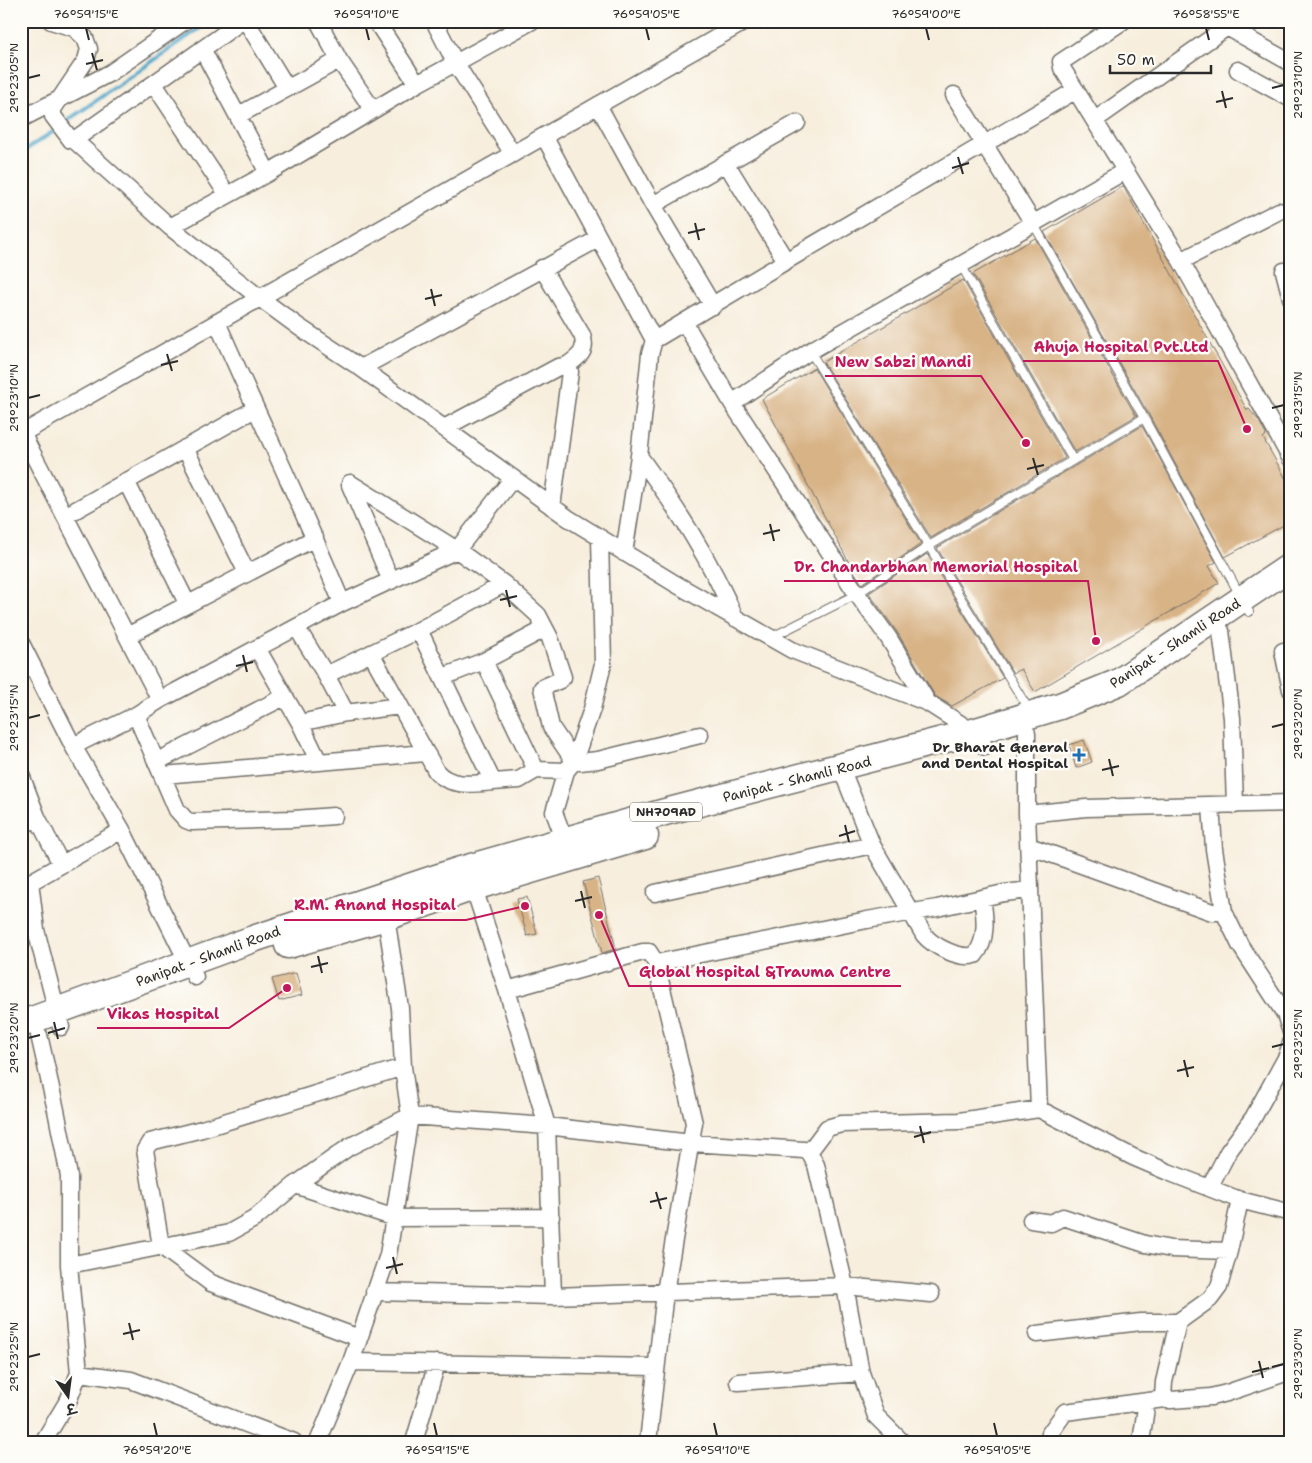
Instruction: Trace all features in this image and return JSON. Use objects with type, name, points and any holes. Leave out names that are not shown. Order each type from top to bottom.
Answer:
[{"type":"highway","name":"Panipat - Shamli Road","points":[[40,1028],[192,970],[253,939],[471,877],[671,829],[844,776],[1030,724],[1068,719],[1128,695],[1245,606],[1291,566]]},
{"type":"highway","name":"Panipat - Shamli Road","points":[[1245,606],[1291,584]]},
{"type":"highway","name":"Panipat - Shamli Road","points":[[192,970],[257,954],[386,917],[471,877],[564,840],[665,812],[844,776]]},
{"type":"street","points":[[51,21],[74,28],[89,44],[86,60],[53,110],[52,116],[72,140],[170,227],[260,299],[361,368],[552,507],[624,553],[792,650],[928,703],[979,739]]},
{"type":"street","points":[[21,119],[110,73],[185,21]]},
{"type":"street","points":[[72,140],[242,21]]},
{"type":"street","points":[[246,21],[287,88]]},
{"type":"street","points":[[318,21],[338,60],[373,110]]},
{"type":"street","points":[[376,21],[417,84]]},
{"type":"street","points":[[434,21],[456,64],[513,154]]},
{"type":"street","points":[[170,227],[268,173],[417,84],[532,21]]},
{"type":"street","points":[[160,700],[22,434],[745,21]]},
{"type":"street","points":[[1123,21],[1061,62],[1062,68],[1181,261],[1291,459]]},
{"type":"street","points":[[1095,120],[1222,26],[1291,63]]},
{"type":"street","points":[[202,49],[239,115],[268,173]]},
{"type":"street","points":[[239,115],[338,60]]},
{"type":"street","points":[[1238,70],[1291,99]]},
{"type":"street","points":[[154,84],[227,194]]},
{"type":"street","points":[[624,553],[639,456],[650,354],[654,340],[1076,90]]},
{"type":"street","points":[[954,95],[1034,223]]},
{"type":"street","points":[[598,105],[653,205],[713,306]]},
{"type":"street","points":[[653,205],[797,123]]},
{"type":"street","points":[[544,136],[654,340]]},
{"type":"street","points":[[726,163],[786,261]]},
{"type":"street","points":[[732,403],[810,351],[1125,171]]},
{"type":"street","points":[[1181,261],[1279,211]]},
{"type":"street","points":[[361,368],[598,239]]},
{"type":"street","points":[[444,428],[558,367],[566,366],[578,357],[584,349],[585,343],[582,335],[542,268]]},
{"type":"street","points":[[1284,271],[1291,298]]},
{"type":"street","points":[[217,322],[315,538],[342,603]]},
{"type":"street","points":[[684,322],[732,403],[857,594],[888,637],[928,703]]},
{"type":"street","points":[[552,507],[570,372],[566,366]]},
{"type":"street","points":[[65,516],[255,409]]},
{"type":"street","points":[[185,448],[247,573]]},
{"type":"street","points":[[639,456],[668,496],[693,537],[724,592],[735,618]]},
{"type":"street","points":[[72,746],[136,715],[160,700],[342,603],[458,550],[513,478]]},
{"type":"street","points":[[126,482],[187,603]]},
{"type":"street","points":[[391,581],[355,499],[350,482],[458,550],[504,584],[538,615],[563,676],[560,680],[542,689],[554,732],[570,766]]},
{"type":"street","points":[[127,636],[187,603],[315,538]]},
{"type":"street","points":[[564,840],[554,812],[592,709],[603,664],[600,538]]},
{"type":"street","points":[[326,675],[419,630],[504,584]]},
{"type":"street","points":[[1218,625],[1232,718],[1235,805]]},
{"type":"street","points":[[443,677],[484,661],[537,633],[544,627]]},
{"type":"street","points":[[297,628],[326,675],[346,713]]},
{"type":"street","points":[[419,630],[493,782]]},
{"type":"street","points":[[21,643],[72,746],[122,830],[192,970]]},
{"type":"street","points":[[257,648],[300,723],[319,762]]},
{"type":"street","points":[[1283,651],[1291,690]]},
{"type":"street","points":[[371,653],[437,772],[460,784],[520,780],[536,770],[570,766],[580,762],[598,760],[700,735]]},
{"type":"street","points":[[484,661],[536,770]]},
{"type":"street","points":[[160,768],[284,697]]},
{"type":"street","points":[[300,723],[346,713],[400,706]]},
{"type":"street","points":[[136,715],[177,810],[186,820],[191,822],[334,816]]},
{"type":"street","points":[[1030,724],[1027,814],[1039,1109]]},
{"type":"street","points":[[160,768],[319,762],[426,754]]},
{"type":"street","points":[[21,775],[37,817],[61,864]]},
{"type":"street","points":[[844,776],[872,845],[924,935],[930,942],[941,948],[963,955],[971,956],[978,951],[983,942],[984,912],[982,898]]},
{"type":"street","points":[[1027,814],[1086,808],[1291,803]]},
{"type":"street","points":[[1212,805],[1214,849],[1224,912],[1240,945],[1285,1014],[1291,1032]]},
{"type":"street","points":[[21,827],[37,817]]},
{"type":"street","points":[[43,1442],[69,1399],[79,1373],[69,1265],[69,1176],[40,1028],[36,930],[26,885],[122,830]]},
{"type":"street","points":[[655,893],[872,845]]},
{"type":"street","points":[[1029,846],[1212,912],[1224,912]]},
{"type":"street","points":[[471,877],[547,1126],[553,1296]]},
{"type":"street","points":[[656,963],[1004,893],[1030,890]]},
{"type":"street","points":[[318,1442],[351,1362],[388,1256],[410,1116],[403,1067],[400,1008],[386,917]]},
{"type":"street","points":[[507,990],[643,952],[648,952],[656,963],[693,1118],[665,1292],[648,1442]]},
{"type":"street","points":[[1210,1187],[1228,1152],[1253,1118],[1287,1056],[1291,1043]]},
{"type":"street","points":[[359,1338],[211,1283],[161,1246],[145,1150],[150,1142],[202,1129],[403,1067]]},
{"type":"street","points":[[809,1152],[828,1128],[841,1124],[959,1121],[1039,1109],[1168,1172],[1240,1200],[1291,1213]]},
{"type":"street","points":[[69,1265],[237,1229],[254,1219],[349,1147],[410,1116],[547,1126],[690,1143],[797,1149],[809,1152],[816,1165],[845,1286],[861,1373],[876,1416],[902,1442]]},
{"type":"street","points":[[296,1186],[395,1218],[551,1216]]},
{"type":"street","points":[[1037,1334],[1142,1322],[1178,1322],[1205,1304],[1215,1294],[1229,1251],[1240,1200]]},
{"type":"street","points":[[1032,1220],[1051,1223],[1063,1218],[1145,1244],[1187,1250],[1229,1251]]},
{"type":"street","points":[[374,1292],[553,1296],[845,1286],[931,1294]]},
{"type":"street","points":[[1164,1398],[1164,1382],[1178,1322]]},
{"type":"street","points":[[351,1362],[656,1366]]},
{"type":"street","points":[[414,1442],[436,1363]]},
{"type":"street","points":[[1050,1442],[1050,1433],[1065,1412],[1164,1398],[1171,1400],[1211,1397],[1291,1371]]},
{"type":"street","points":[[79,1373],[131,1380],[294,1442]]},
{"type":"street","points":[[738,1382],[861,1373]]},
{"type":"street","points":[[1141,1442],[1147,1401]]},
{"type":"lane","points":[[1034,223],[1144,418],[1245,606]]},
{"type":"lane","points":[[961,265],[1073,460]]},
{"type":"lane","points":[[810,351],[929,546],[1030,724]]},
{"type":"lane","points":[[770,638],[857,594],[929,546],[1144,418]]},
{"type":"building","points":[[1123,186],[1247,410],[1249,409],[1259,421],[1266,435],[1263,438],[1291,488],[1291,521],[1225,557],[1149,415],[1044,232]]},
{"type":"building","points":[[1035,238],[1136,416],[1075,452],[973,274]]},
{"type":"building","points":[[963,280],[1065,458],[931,538],[823,362]]},
{"type":"building","points":[[814,368],[921,544],[862,584],[762,399]]},
{"type":"building","points":[[1142,426],[1216,562],[1209,566],[1219,583],[1035,692],[1021,669],[1013,673],[937,548]]},
{"type":"building","points":[[927,554],[1003,678],[952,706],[935,696],[897,632],[869,593]]},
{"type":"building","points":[[1084,740],[1092,762],[1076,768],[1069,745]]},
{"type":"building","points":[[598,878],[616,949],[602,953],[583,882]]},
{"type":"building","points":[[527,897],[537,934],[527,936],[517,899]]},
{"type":"building","points":[[296,973],[302,995],[279,1001],[272,979]]},
{"type":"waterway","points":[[64,123],[210,21]]},
{"type":"waterway","points":[[21,153],[57,129]]},
{"type":"place","name":"Ahuja Hospital Pvt.Ltd","points":[[1247,429]]},
{"type":"place","name":"New Sabzi Mandi","points":[[1026,443]]},
{"type":"place","name":"Dr. Chandarbhan Memorial Hospital","points":[[1096,641]]},
{"type":"place","name":"Dr Bharat General and Dental Hospital","points":[[1079,755]]},
{"type":"place","name":"R.M. Anand Hospital","points":[[525,906]]},
{"type":"place","name":"Global Hospital &Trauma Centre","points":[[599,915]]},
{"type":"place","name":"Vikas Hospital","points":[[287,988]]}]
